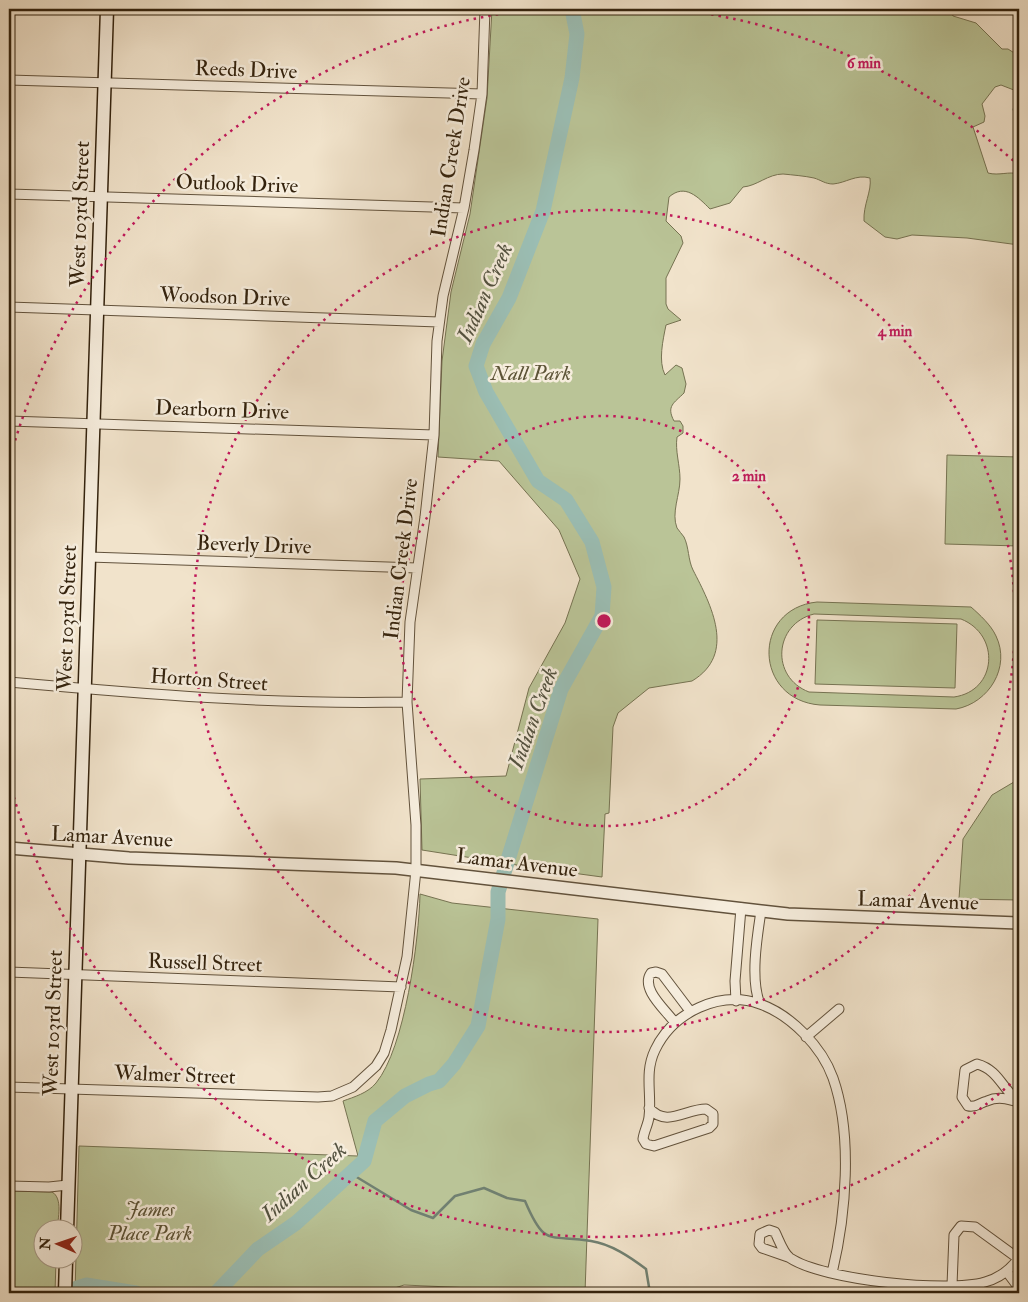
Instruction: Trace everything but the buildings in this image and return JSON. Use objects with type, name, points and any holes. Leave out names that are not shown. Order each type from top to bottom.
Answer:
[{"type":"main road","name":"West 103rd Street","points":[[67,1220],[107,9]]},
{"type":"main road","points":[[65,1293],[66,1270]]},
{"type":"street","name":"Indian Creek Drive","points":[[339,1093],[364,1079],[376,1066],[384,1053],[401,987],[411,932],[416,870],[416,825],[407,702],[407,656],[434,435],[435,376],[439,322],[464,208],[482,94],[485,9]]},
{"type":"street","name":"Reeds Drive","points":[[9,80],[482,94]]},
{"type":"street","name":"Outlook Drive","points":[[9,194],[464,208]]},
{"type":"street","name":"Woodson Drive","points":[[9,307],[439,322]]},
{"type":"street","name":"Dearborn Drive","points":[[9,421],[434,435]]},
{"type":"street","name":"Beverly Drive","points":[[89,556],[417,568]]},
{"type":"street","name":"Horton Street","points":[[9,682],[281,702],[407,702]]},
{"type":"street","name":"Lamar Avenue","points":[[9,848],[79,855],[416,870],[761,911],[850,917],[1019,923]]},
{"type":"street","points":[[736,1001],[735,981],[741,908]]},
{"type":"street","points":[[760,1004],[757,996],[756,976],[761,911]]},
{"type":"street","name":"Russell Street","points":[[9,972],[401,987]]},
{"type":"street","points":[[675,1023],[649,989],[648,978],[651,973],[662,974],[690,1011]]},
{"type":"street","points":[[650,1108],[660,1117],[671,1119],[706,1109],[713,1114],[714,1121],[709,1128],[650,1146],[643,1139],[648,1126],[650,1108],[648,1083],[651,1060],[660,1042],[675,1023],[690,1011],[706,1005],[736,1001],[760,1004],[785,1017],[806,1037],[832,1076],[844,1129],[842,1209],[832,1273]]},
{"type":"street","points":[[806,1037],[840,1009]]},
{"type":"street","points":[[977,1064],[994,1071],[1005,1089],[1019,1102],[1000,1098],[986,1101],[975,1107],[968,1106],[962,1097],[966,1070],[977,1064]]},
{"type":"street","name":"Walmer Street","points":[[9,1087],[318,1097],[339,1093]]},
{"type":"street","points":[[9,1186],[49,1187],[68,1185]]},
{"type":"street","points":[[788,1257],[812,1268],[886,1283],[952,1285],[986,1282],[1007,1272],[1019,1259],[975,1227],[961,1226],[954,1236],[952,1285]]},
{"type":"street","points":[[1007,1272],[1019,1288]]},
{"type":"green space","name":"Nall Park","points":[[492,9],[950,9],[953,16],[976,23],[1002,49],[1008,49],[1019,56],[1019,92],[1001,85],[995,87],[982,104],[985,116],[984,122],[973,127],[988,173],[1019,174],[1019,245],[967,238],[912,235],[897,239],[885,237],[864,221],[870,183],[870,178],[865,177],[833,184],[810,177],[778,175],[743,187],[730,203],[710,209],[696,196],[686,191],[680,191],[669,197],[666,221],[681,236],[683,243],[666,278],[666,304],[668,309],[681,320],[666,325],[662,363],[665,375],[676,365],[682,368],[686,384],[684,393],[674,402],[671,408],[674,421],[680,421],[683,426],[683,433],[677,437],[680,485],[675,510],[675,522],[686,541],[691,566],[707,598],[716,629],[717,643],[714,657],[706,670],[692,681],[649,688],[618,713],[613,727],[609,813],[605,814],[602,877],[528,867],[527,871],[517,869],[517,865],[422,850],[420,779],[506,776],[529,688],[565,623],[580,579],[559,530],[499,461],[438,457],[442,361],[451,292],[470,214],[487,98]]},
{"type":"green space","points":[[947,455],[1019,457],[1019,546],[945,544]]},
{"type":"green space","points":[[817,602],[971,607],[982,617],[996,636],[1000,648],[1001,660],[999,671],[994,682],[978,699],[956,709],[820,705],[798,699],[782,688],[773,672],[769,654],[772,636],[780,620],[795,608]],"holes":[[[814,614],[961,619],[974,627],[983,637],[988,649],[989,662],[986,674],[979,685],[968,693],[954,697],[809,692],[796,685],[788,675],[783,663],[782,651],[785,639],[791,628],[801,620]]]},
{"type":"green space","points":[[817,620],[957,624],[955,688],[815,684]]},
{"type":"green space","points":[[1019,779],[1019,900],[959,899],[963,839],[992,795]]},
{"type":"green space","name":"James Place Park","points":[[420,894],[452,903],[598,919],[585,1293],[404,1285],[379,1293],[75,1293],[76,1270],[82,1270],[82,1220],[77,1220],[79,1146],[358,1156],[343,1101],[365,1092],[376,1083],[386,1067],[395,1045],[408,993]]},
{"type":"green space","points":[[9,1191],[52,1192],[58,1199],[58,1220],[32,1220],[32,1270],[56,1270],[55,1293],[9,1293]]},
{"type":"water","points":[[1017,103],[1019,104],[1019,134],[1013,109]]},
{"type":"waterway","name":"Indian Creek","points":[[216,1293],[258,1249],[296,1223],[364,1161],[375,1121],[405,1096],[439,1081],[454,1064],[478,1026],[498,919],[498,892],[561,689],[602,616],[604,587],[592,542],[566,500],[538,481],[486,392],[476,366],[483,344],[509,298],[543,211],[572,78],[577,34],[572,9]]},
{"type":"waterway","points":[[350,1173],[411,1210],[433,1218],[455,1196],[484,1188],[507,1198],[525,1201],[538,1226],[549,1236],[591,1241],[606,1245],[640,1264],[646,1269],[650,1293]]},
{"type":"waterway","name":"Indian Creek","points":[[62,1293],[86,1285],[136,1293]]}]
